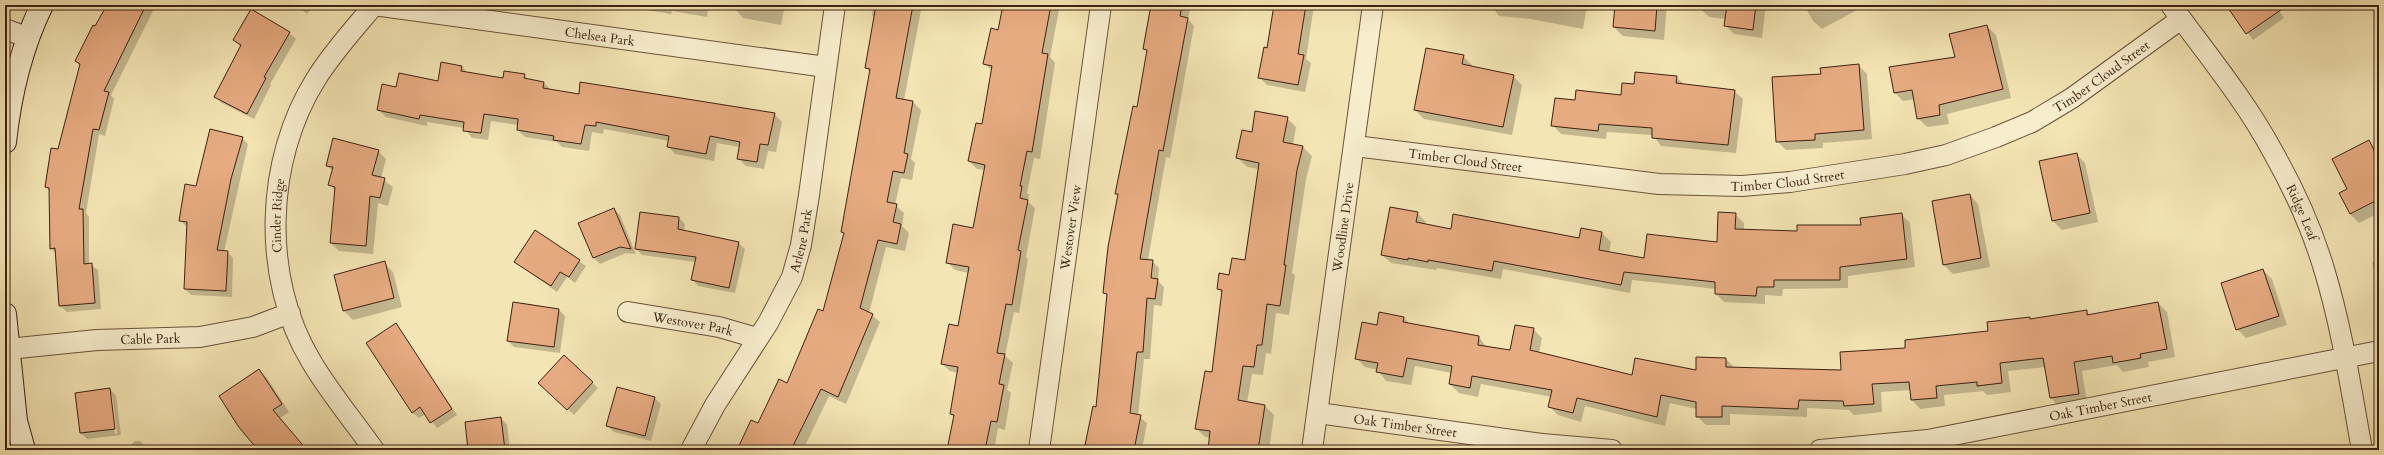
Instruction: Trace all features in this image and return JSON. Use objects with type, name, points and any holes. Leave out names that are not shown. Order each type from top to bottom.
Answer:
[{"type":"street","points":[[5,142],[13,94],[29,38],[42,5]]},
{"type":"street","name":"Chelsea Park","points":[[374,5],[826,67]]},
{"type":"street","name":"Cinder Ridge","points":[[374,5],[332,56],[315,80],[296,120],[283,163],[277,207],[277,251],[290,313],[311,361],[374,450]]},
{"type":"street","name":"Arlene Park","points":[[691,450],[714,405],[785,291],[801,245],[835,5]]},
{"type":"street","name":"Westover View","points":[[1039,450],[1101,5]]},
{"type":"street","name":"Woodline Drive","points":[[1312,450],[1355,146],[1373,5]]},
{"type":"street","name":"Timber Cloud Street","points":[[1355,146],[1659,184],[1742,186],[1790,182],[1905,164],[1946,155],[2032,122],[2072,98],[2176,12]]},
{"type":"street","name":"Ridge Leaf","points":[[2176,12],[2243,104],[2273,152],[2302,208],[2324,268],[2345,358],[2362,450]]},
{"type":"street","points":[[5,29],[29,38]]},
{"type":"street","name":"Westover Park","points":[[628,312],[720,327],[757,338]]},
{"type":"street","name":"Cable Park","points":[[8,349],[97,340],[200,337],[253,326],[290,313]]},
{"type":"street","points":[[5,314],[16,421],[24,450]]},
{"type":"street","name":"Oak Timber Street","points":[[1820,450],[1928,440],[2379,351]]},
{"type":"street","name":"Oak Timber Street","points":[[1318,413],[1542,444],[1612,450]]},
{"type":"building","points":[[107,5],[146,5],[104,91],[109,92],[99,130],[93,129],[79,209],[83,209],[84,264],[92,263],[95,303],[59,306],[55,248],[50,249],[49,188],[45,187],[51,148],[58,149],[80,64],[75,61],[93,25],[95,26]]},
{"type":"building","points":[[876,5],[913,5],[896,98],[913,101],[904,153],[908,154],[904,173],[893,171],[887,202],[897,204],[893,222],[901,224],[897,244],[878,240],[860,308],[873,314],[838,397],[821,389],[791,450],[737,450],[751,420],[758,423],[779,379],[787,383],[818,309],[823,311],[844,233],[841,232],[870,69],[865,68]]},
{"type":"building","points":[[1003,5],[1051,5],[1042,53],[1048,54],[1032,152],[1027,151],[1020,186],[1022,186],[1020,198],[1028,200],[1018,250],[1021,251],[1012,305],[1006,304],[997,353],[1005,354],[999,384],[1004,385],[997,422],[991,421],[985,450],[947,450],[954,415],[950,414],[958,367],[941,364],[949,324],[958,326],[969,267],[946,263],[953,224],[973,228],[985,165],[968,161],[976,123],[982,124],[992,66],[983,64],[991,28],[998,30]]},
{"type":"building","points":[[1151,5],[1182,5],[1180,16],[1188,18],[1163,151],[1159,150],[1140,259],[1153,260],[1151,278],[1158,279],[1155,299],[1147,298],[1143,352],[1137,352],[1130,413],[1141,415],[1134,450],[1108,450],[1085,445],[1093,406],[1096,407],[1107,294],[1103,293],[1108,247],[1118,194],[1115,194],[1133,106],[1137,107],[1147,50],[1143,49]]},
{"type":"building","points":[[1274,5],[1306,5],[1298,54],[1304,55],[1298,85],[1258,78],[1264,47],[1267,48]]},
{"type":"building","points":[[1615,5],[1657,5],[1655,31],[1613,27]]},
{"type":"building","points":[[1727,5],[1756,5],[1753,30],[1724,26]]},
{"type":"building","points":[[2226,5],[2288,5],[2246,34]]},
{"type":"building","points":[[251,9],[290,32],[264,77],[266,78],[247,114],[214,97],[241,45],[233,40]]},
{"type":"building","points":[[1987,25],[2003,89],[1939,105],[1940,115],[1917,119],[1912,90],[1894,93],[1889,67],[1955,57],[1949,34]]},
{"type":"building","points":[[1426,48],[1464,55],[1462,64],[1514,75],[1503,127],[1414,110]]},
{"type":"building","points":[[441,62],[462,66],[461,71],[503,78],[504,71],[525,74],[524,78],[544,82],[543,88],[579,94],[580,82],[775,113],[768,145],[760,144],[757,162],[737,159],[740,142],[710,136],[706,154],[667,147],[669,136],[596,122],[596,126],[585,125],[581,144],[553,140],[554,136],[517,130],[518,119],[484,114],[481,133],[463,131],[464,122],[420,115],[419,119],[377,110],[382,84],[396,87],[399,73],[438,81]]},
{"type":"building","points":[[1859,64],[1864,130],[1815,134],[1815,140],[1776,142],[1772,77],[1821,74],[1820,68]]},
{"type":"building","points":[[1635,72],[1677,76],[1676,83],[1735,90],[1728,145],[1652,138],[1652,128],[1599,124],[1598,131],[1551,126],[1555,98],[1575,100],[1576,90],[1621,95],[1622,83],[1634,84]]},
{"type":"building","points":[[1255,111],[1288,117],[1283,142],[1303,146],[1297,170],[1280,306],[1267,304],[1262,345],[1257,345],[1254,367],[1243,366],[1238,400],[1265,405],[1258,450],[1208,450],[1210,431],[1195,429],[1205,371],[1212,372],[1222,290],[1217,289],[1219,273],[1229,275],[1232,258],[1245,260],[1259,163],[1236,158],[1242,130],[1252,132]]},
{"type":"building","points":[[210,129],[243,137],[231,179],[217,250],[228,251],[226,291],[184,289],[187,222],[179,221],[185,184],[196,186]]},
{"type":"building","points":[[333,138],[379,150],[372,175],[385,178],[380,198],[370,196],[366,246],[330,243],[335,187],[328,185],[333,167],[326,166]]},
{"type":"building","points":[[2369,140],[2379,160],[2379,199],[2350,214],[2339,193],[2347,189],[2332,159]]},
{"type":"building","points":[[2077,153],[2090,213],[2052,221],[2039,161]]},
{"type":"building","points":[[1970,194],[1981,258],[1943,265],[1932,201]]},
{"type":"building","points":[[1390,207],[1418,212],[1416,222],[1451,229],[1453,214],[1579,238],[1581,228],[1602,232],[1599,250],[1644,258],[1647,234],[1717,242],[1718,212],[1736,213],[1735,229],[1797,231],[1797,225],[1861,225],[1860,218],[1902,213],[1907,259],[1840,267],[1840,280],[1774,280],[1774,287],[1757,287],[1756,296],[1715,294],[1715,282],[1624,272],[1621,285],[1494,261],[1492,271],[1428,260],[1428,262],[1408,258],[1408,260],[1381,255]]},
{"type":"building","points":[[614,208],[631,249],[620,247],[593,258],[578,223]]},
{"type":"building","points":[[640,212],[679,217],[678,229],[739,242],[729,288],[691,280],[696,257],[635,249]]},
{"type":"building","points":[[535,230],[580,260],[569,277],[560,272],[551,286],[514,262]]},
{"type":"building","points":[[385,261],[394,298],[343,311],[334,275]]},
{"type":"building","points":[[2263,269],[2279,316],[2236,330],[2221,283]]},
{"type":"building","points":[[513,302],[559,309],[554,347],[507,341]]},
{"type":"building","points":[[2158,302],[2167,349],[2140,354],[2141,358],[2113,363],[2112,356],[2074,362],[2079,394],[2050,398],[2043,358],[2000,363],[2002,383],[1977,386],[1977,382],[1936,386],[1937,398],[1911,400],[1909,382],[1872,384],[1874,404],[1844,406],[1843,401],[1799,400],[1798,409],[1722,406],[1722,417],[1696,417],[1696,402],[1661,395],[1657,417],[1577,398],[1573,413],[1548,407],[1552,390],[1472,376],[1470,388],[1449,384],[1452,366],[1407,358],[1403,377],[1376,372],[1378,363],[1355,359],[1362,322],[1377,325],[1379,312],[1404,317],[1403,322],[1479,336],[1478,345],[1510,350],[1515,325],[1534,328],[1530,350],[1632,375],[1635,358],[1696,370],[1696,357],[1726,358],[1726,367],[1841,370],[1840,352],[1905,348],[1905,340],[1988,331],[1987,322],[2030,317],[2030,319],[2087,310],[2087,315]]},
{"type":"building","points":[[396,323],[452,409],[430,423],[420,407],[412,413],[366,343]]},
{"type":"building","points":[[564,355],[593,382],[567,410],[538,383]]},
{"type":"building","points":[[259,369],[282,404],[273,410],[307,450],[258,450],[238,426],[219,396]]},
{"type":"building","points":[[617,387],[655,397],[645,436],[606,426]]},
{"type":"building","points":[[110,388],[115,429],[80,433],[75,393]]},
{"type":"building","points":[[501,417],[505,450],[468,450],[465,422]]}]
